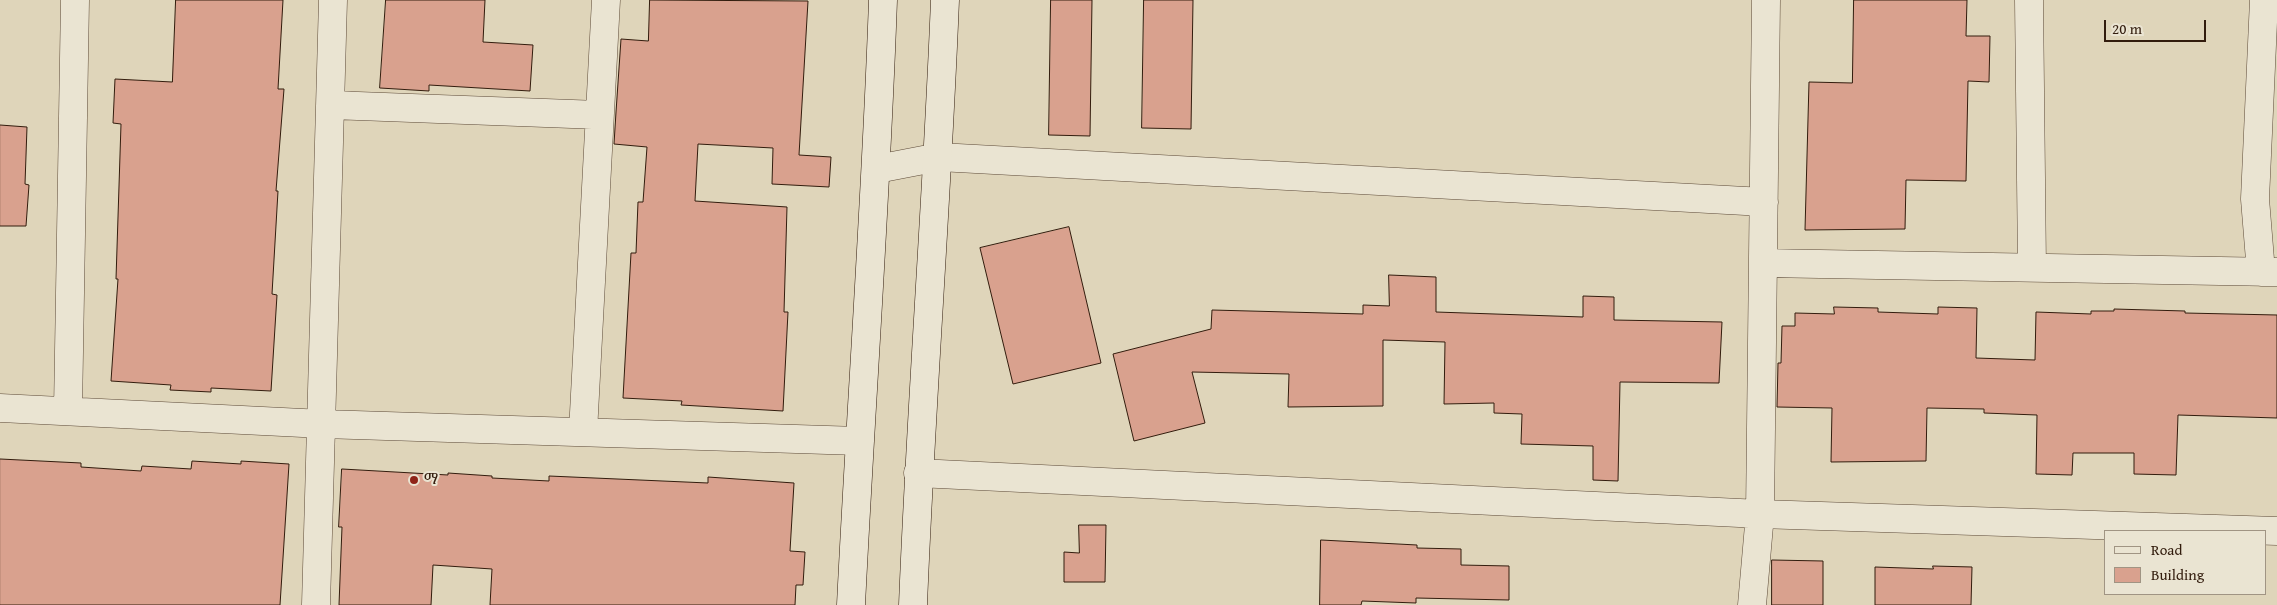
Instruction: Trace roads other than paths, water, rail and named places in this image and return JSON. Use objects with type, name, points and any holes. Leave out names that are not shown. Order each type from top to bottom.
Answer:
[{"type":"street","points":[[68,410],[75,0]]},
{"type":"street","points":[[316,605],[323,424],[333,0]]},
{"type":"street","points":[[583,432],[606,0]]},
{"type":"street","points":[[852,605],[859,441],[877,168],[883,0]]},
{"type":"street","points":[[913,605],[918,473],[939,158],[945,0]]},
{"type":"street","points":[[1752,605],[1760,514],[1766,0]]},
{"type":"street","points":[[2029,0],[2032,267]]},
{"type":"street","points":[[1763,263],[2269,272],[2255,198],[2264,0]]},
{"type":"street","points":[[330,105],[599,115]]},
{"type":"street","points":[[877,168],[939,158],[1764,202]]},
{"type":"street","points":[[0,408],[323,424],[859,441]]},
{"type":"street","points":[[918,473],[1760,514],[2247,530]]},
{"type":"place","name":"ማ","points":[[414,480]]}]
